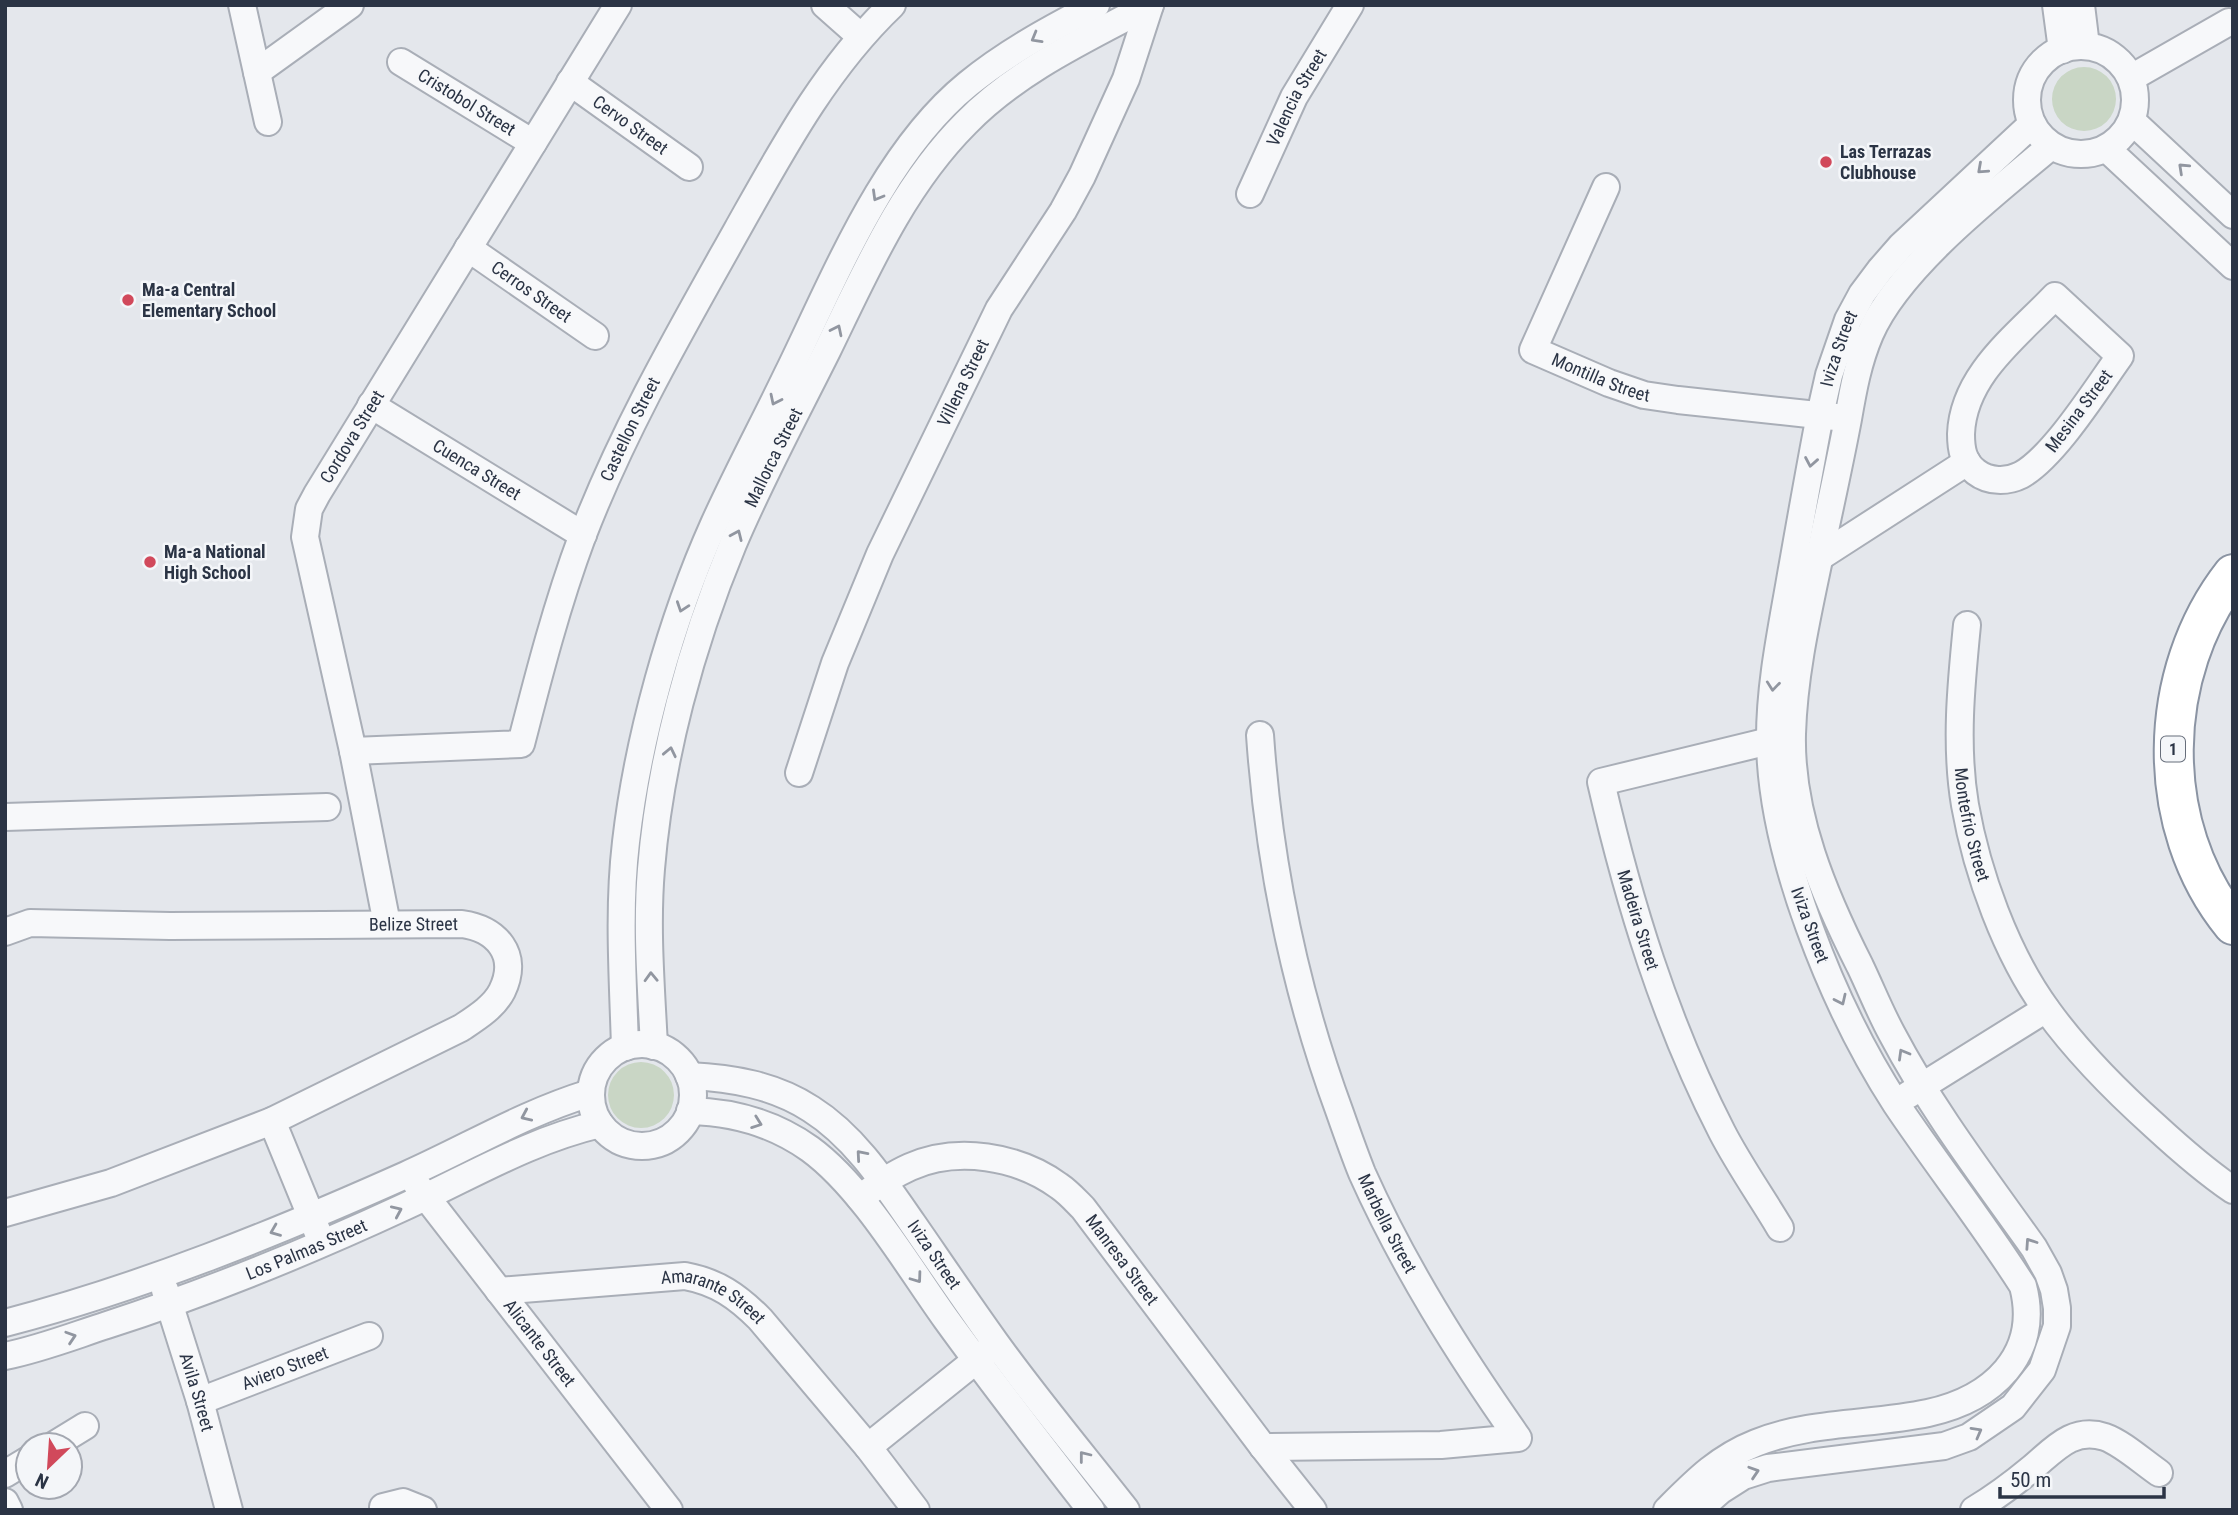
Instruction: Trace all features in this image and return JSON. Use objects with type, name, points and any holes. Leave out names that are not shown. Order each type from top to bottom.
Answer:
[{"type":"highway","name":"1","points":[[2233,573],[2203,622],[2189,657],[2177,698],[2173,743],[2175,783],[2184,827],[2200,872],[2233,925]]},
{"type":"street","points":[[242,5],[268,122]]},
{"type":"street","points":[[257,72],[350,5]]},
{"type":"street","name":"Cordova Street","points":[[387,924],[353,751],[306,537],[306,524],[317,494],[618,5]]},
{"type":"street","points":[[825,5],[860,36]]},
{"type":"street","name":"Castellon Street","points":[[353,751],[521,744],[542,662],[583,535],[631,427],[671,348],[780,152],[806,110],[860,36],[892,5]]},
{"type":"street","name":"Mallorca Street","points":[[625,1047],[621,916],[632,801],[645,737],[675,629],[714,524],[852,243],[888,178],[940,111],[966,85],[997,61],[1096,5]]},
{"type":"street","name":"Mallorca Street","points":[[654,1046],[649,904],[653,855],[665,777],[685,681],[715,590],[755,495],[885,234],[913,187],[941,149],[990,99],[1021,77],[1150,5]]},
{"type":"street","name":"Villena Street","points":[[799,773],[835,663],[880,554],[999,309],[1063,211],[1082,176],[1126,79],[1150,5]]},
{"type":"street","name":"Valencia Street","points":[[1250,194],[1294,97],[1350,5]]},
{"type":"street","points":[[2056,5],[2074,48]]},
{"type":"street","points":[[2074,48],[2081,5]]},
{"type":"street","points":[[2131,78],[2227,18]]},
{"type":"street","points":[[2074,48],[2105,51],[2121,62],[2131,78],[2136,100],[2132,121],[2126,132],[2107,149],[2078,155],[2051,146],[2032,124],[2028,112],[2029,86],[2041,64],[2074,48]]},
{"type":"street","name":"Cristobol Street","points":[[401,62],[533,143]]},
{"type":"street","name":"Cervo Street","points":[[570,82],[689,167]]},
{"type":"street","points":[[2132,121],[2233,215]]},
{"type":"street","name":"Iviza Street","points":[[1698,1510],[1743,1476],[1768,1468],[1944,1446],[1969,1437],[2013,1407],[2042,1370],[2057,1326],[2054,1290],[2048,1273],[2034,1248],[1922,1086],[1892,1034],[1823,887],[1800,811],[1794,773],[1781,738],[1774,672],[1820,415],[1829,375],[1848,320],[1862,294],[1901,246],[2032,124]]},
{"type":"street","name":"Iviza Street","points":[[1667,1510],[1703,1473],[1723,1459],[1756,1443],[1791,1433],[1928,1413],[1951,1406],[1994,1382],[2018,1356],[2028,1320],[2023,1286],[1896,1102],[1853,1026],[1802,907],[1789,863],[1773,781],[1800,665],[1855,381],[1871,331],[1901,285],[1921,262],[1989,198],[2051,146]]},
{"type":"street","points":[[2107,149],[2232,265]]},
{"type":"street","name":"Montilla Street","points":[[1606,187],[1533,350],[1644,395],[1848,419]]},
{"type":"street","points":[[2182,217],[2207,191]]},
{"type":"street","name":"Cerros Street","points":[[468,248],[595,336]]},
{"type":"street","name":"Mesina Street","points":[[2054,296],[2120,356],[2055,444],[2023,474],[2011,479],[1988,478],[1976,472],[1967,462],[1961,448],[1962,428],[1965,408],[1973,388],[1982,372],[2054,296]]},
{"type":"street","name":"Cuenca Street","points":[[371,405],[583,535]]},
{"type":"street","points":[[1792,572],[1820,558],[1967,462]]},
{"type":"street","name":"Montefrio Street","points":[[1967,625],[1961,689],[1961,765],[1965,803],[1973,846],[2004,933],[2046,1009],[2116,1091],[2233,1190]]},
{"type":"street","name":"Marbella Street","points":[[1260,735],[1271,845],[1288,935],[1308,1017],[1336,1102],[1362,1171],[1424,1294],[1472,1372],[1518,1438],[1441,1445],[1263,1447]]},
{"type":"street","name":"Madeira Street","points":[[1780,1228],[1724,1134],[1670,1017],[1636,920],[1601,782],[1781,738]]},
{"type":"street","points":[[5,817],[327,807]]},
{"type":"street","name":"Belize Street","points":[[5,932],[30,923],[170,926],[462,923],[478,926],[492,933],[502,944],[507,958],[507,976],[502,990],[479,1016],[461,1028],[272,1121],[111,1182],[5,1213]]},
{"type":"street","points":[[1896,1102],[2046,1009]]},
{"type":"street","points":[[639,1044],[654,1046],[681,1062],[689,1076],[693,1094],[690,1111],[683,1125],[671,1136],[649,1145],[625,1143],[611,1135],[600,1124],[592,1109],[592,1081],[605,1060],[625,1047],[639,1044]]},
{"type":"street","name":"Iviza Street","points":[[689,1076],[727,1078],[756,1085],[811,1108],[834,1126],[883,1181],[996,1344],[1126,1510]]},
{"type":"street","name":"Los Palmas Street","points":[[5,1323],[160,1274],[311,1216],[408,1174],[515,1121],[590,1093]]},
{"type":"street","name":"Iviza Street","points":[[690,1111],[720,1112],[753,1121],[809,1148],[831,1166],[860,1198],[976,1360],[1091,1510]]},
{"type":"street","points":[[272,1121],[322,1245]]},
{"type":"street","name":"Los Palmas Street","points":[[5,1356],[169,1305],[322,1245],[540,1142],[600,1124]]},
{"type":"street","name":"Manresa Street","points":[[860,1198],[883,1181],[911,1166],[939,1158],[968,1156],[1029,1168],[1060,1186],[1083,1208],[1313,1510]]},
{"type":"street","name":"Alicante Street","points":[[408,1174],[669,1510]]},
{"type":"street","name":"Avila Street","points":[[160,1274],[200,1401],[221,1508]]},
{"type":"street","name":"Amarante Street","points":[[499,1291],[685,1276],[724,1288],[743,1301],[868,1447],[916,1510]]},
{"type":"street","name":"Aviero Street","points":[[200,1401],[369,1336]]},
{"type":"street","points":[[868,1447],[996,1344]]},
{"type":"street","points":[[77,1431],[85,1426]]},
{"type":"street","points":[[1974,1510],[2032,1469],[2055,1446],[2068,1438],[2081,1435],[2107,1438],[2159,1473]]},
{"type":"street","points":[[5,1502],[9,1510]]},
{"type":"street","points":[[383,1507],[403,1502],[423,1510]]},
{"type":"green space","points":[[2084,67],[2096,69],[2107,76],[2114,87],[2114,111],[2107,122],[2096,129],[2084,131],[2072,129],[2061,122],[2054,111],[2052,99],[2054,87],[2061,76],[2072,69]]},
{"type":"green space","points":[[641,1062],[664,1072],[674,1095],[664,1118],[641,1128],[618,1118],[608,1095],[618,1072]]},
{"type":"place","name":"Las Terrazas Clubhouse","points":[[1826,162]]},
{"type":"place","name":"Ma-a Central Elementary School","points":[[128,300]]},
{"type":"place","name":"Ma-a National High School","points":[[150,562]]}]
